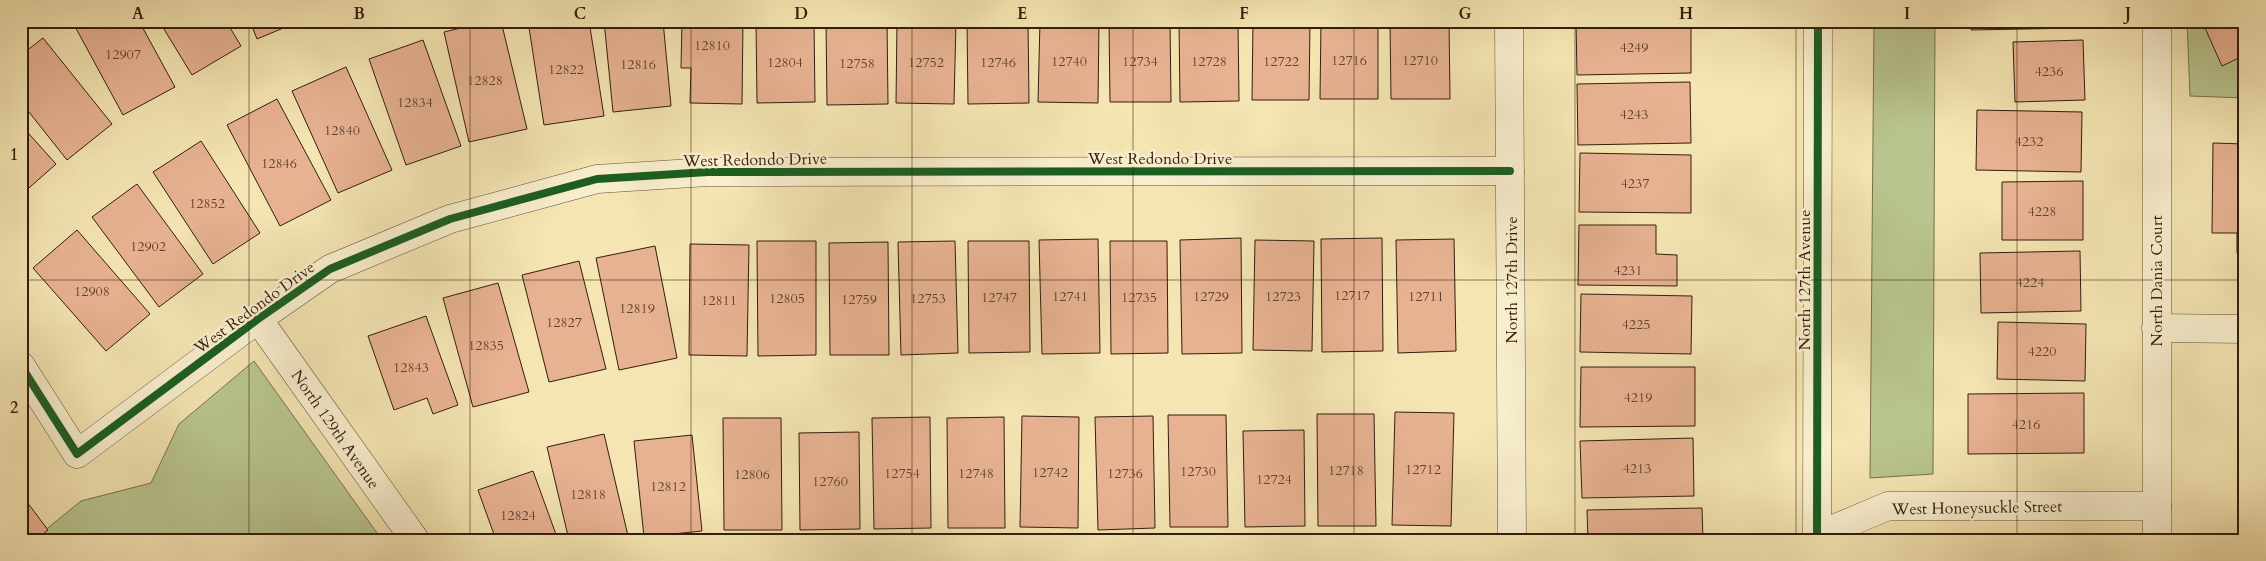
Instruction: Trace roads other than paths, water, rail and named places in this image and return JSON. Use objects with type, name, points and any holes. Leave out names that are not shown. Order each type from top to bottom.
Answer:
[{"type":"street","name":"North 127th Drive","points":[[1509,21],[1512,540]]},
{"type":"street","name":"North 127th Avenue","points":[[1818,21],[1821,538]]},
{"type":"street","name":"North Dania Court","points":[[2156,21],[2157,540]]},
{"type":"street","name":"West Redondo Drive","points":[[21,366],[77,454],[258,319],[330,269],[450,218],[597,178],[708,172],[1510,171]]},
{"type":"street","name":"North 129th Avenue","points":[[258,319],[415,540]]},
{"type":"street","points":[[2156,328],[2245,328]]},
{"type":"street","name":"West Honeysuckle Street","points":[[1821,538],[1888,506],[2157,506]]}]
